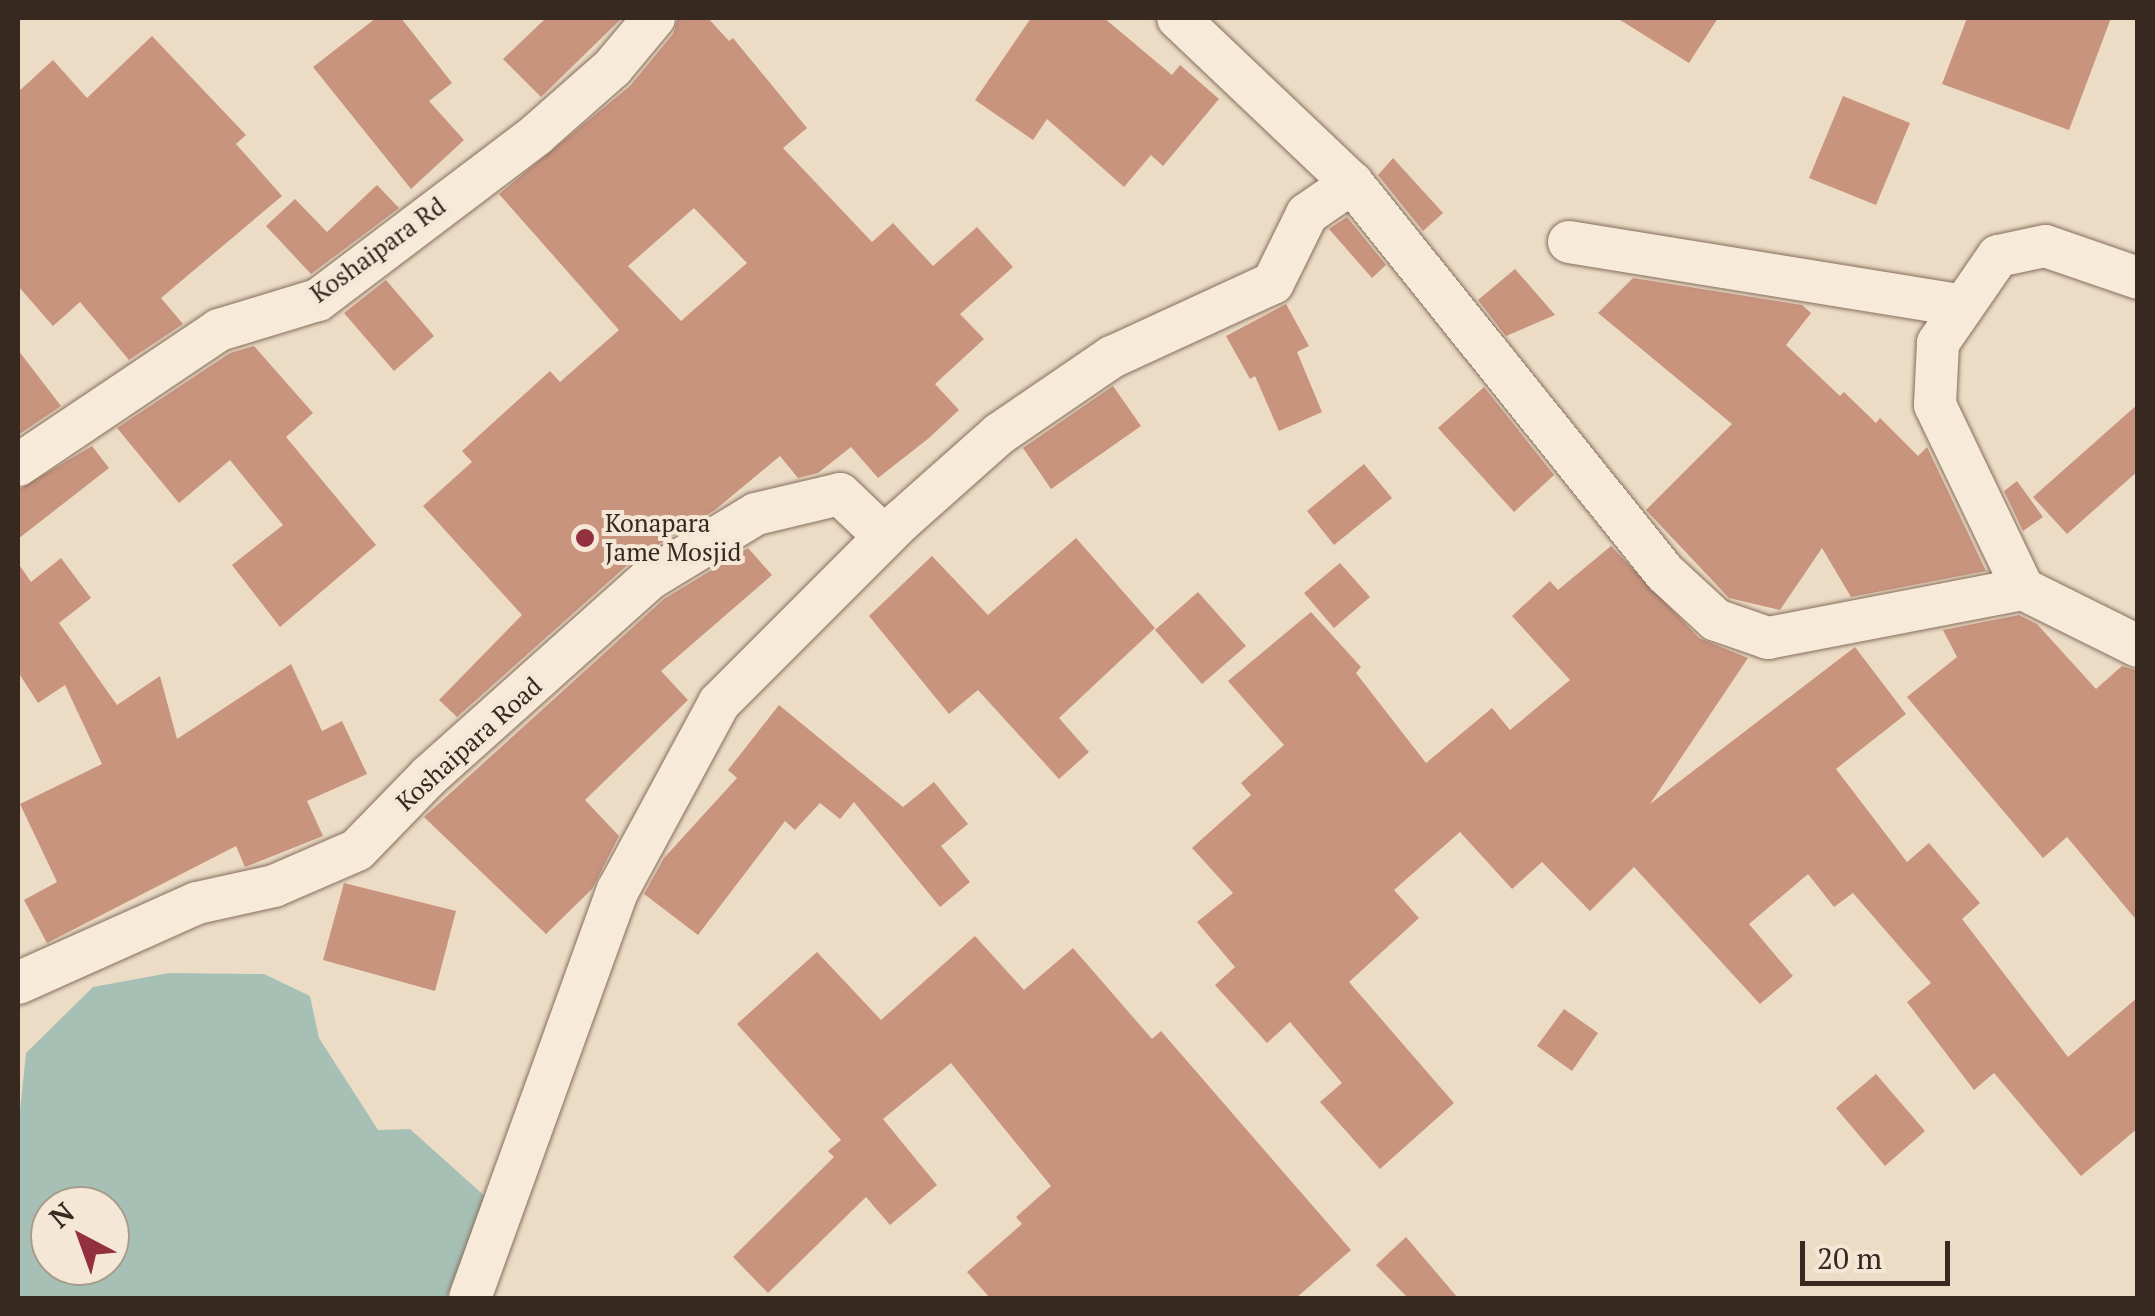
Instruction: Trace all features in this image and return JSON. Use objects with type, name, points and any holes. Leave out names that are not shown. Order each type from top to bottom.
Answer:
[{"type":"street","name":"Koshaipara Rd","points":[[18,465],[219,330],[318,300],[536,135],[613,67],[654,18]]},
{"type":"street","points":[[1178,18],[1352,183],[1665,573],[1716,620],[1768,638],[2023,589],[2138,646]]},
{"type":"street","points":[[470,1298],[618,890],[719,703],[885,537],[999,434],[1112,357],[1273,283],[1307,214],[1352,183]]},
{"type":"street","points":[[1569,242],[1963,306]]},
{"type":"street","points":[[2023,589],[1935,404],[1938,342],[1998,256],[2045,246],[2138,278]]},
{"type":"street","name":"Koshaipara Road","points":[[18,983],[197,903],[274,886],[356,850],[430,775],[649,579],[756,514],[840,494],[885,537]]},
{"type":"shaded area","points":[[169,973],[264,974],[310,996],[319,1038],[378,1130],[410,1129],[488,1199],[446,1298],[18,1298],[18,1130],[26,1053],[93,987]]},
{"type":"building","points":[[376,18],[401,18],[452,83],[429,101],[464,140],[411,189],[313,67]]},
{"type":"building","points":[[546,18],[622,18],[541,97],[503,59]]},
{"type":"building","points":[[678,18],[708,18],[729,41],[733,38],[807,128],[783,148],[872,242],[893,223],[933,266],[977,227],[1013,267],[960,314],[984,339],[935,384],[959,410],[929,438],[878,478],[851,447],[818,473],[798,478],[780,456],[715,510],[633,560],[457,717],[439,700],[522,615],[423,506],[472,462],[462,451],[550,371],[560,382],[619,330],[499,194],[630,86],[673,34]],"holes":[[[694,208],[747,263],[681,321],[628,266]]]},
{"type":"building","points":[[1031,18],[1104,18],[1172,75],[1180,65],[1219,99],[1163,166],[1151,155],[1124,187],[1047,119],[1033,140],[975,100]]},
{"type":"building","points":[[1617,18],[1718,18],[1689,63]]},
{"type":"building","points":[[1967,18],[2111,18],[2069,130],[1942,84]]},
{"type":"building","points":[[152,36],[246,135],[236,144],[282,196],[161,298],[183,324],[129,360],[80,302],[53,326],[18,286],[18,92],[53,60],[87,98]]},
{"type":"building","points":[[1843,96],[1910,123],[1876,205],[1809,178]]},
{"type":"building","points":[[1393,158],[1443,213],[1423,231],[1378,175]]},
{"type":"building","points":[[377,185],[399,208],[311,274],[266,226],[295,199],[327,232]]},
{"type":"building","points":[[1347,217],[1386,265],[1372,278],[1329,229]]},
{"type":"building","points":[[1515,269],[1555,315],[1506,336],[1478,300]]},
{"type":"building","points":[[1633,278],[1802,305],[1811,313],[1786,345],[1840,396],[1844,392],[1876,423],[1880,418],[1918,456],[1927,447],[1986,571],[1851,597],[1822,548],[1780,610],[1729,598],[1646,510],[1732,424],[1598,313]]},
{"type":"building","points":[[386,280],[434,336],[394,371],[344,313]]},
{"type":"building","points":[[1286,304],[1309,346],[1297,352],[1322,412],[1279,431],[1255,376],[1250,379],[1226,336]]},
{"type":"building","points":[[254,346],[313,413],[286,437],[376,545],[280,627],[232,565],[283,525],[230,460],[179,503],[117,428],[230,353]]},
{"type":"building","points":[[18,350],[61,406],[18,435]]},
{"type":"building","points":[[1113,386],[1141,426],[1051,489],[1023,448]]},
{"type":"building","points":[[1484,387],[1554,475],[1514,512],[1438,428]]},
{"type":"building","points":[[2138,404],[2138,471],[2067,534],[2033,497]]},
{"type":"building","points":[[92,446],[109,468],[18,539],[18,490]]},
{"type":"building","points":[[1364,464],[1392,498],[1334,545],[1307,511]]},
{"type":"building","points":[[2017,481],[2043,517],[2023,531],[2004,491]]},
{"type":"building","points":[[1076,538],[1155,628],[1059,718],[1089,752],[1059,779],[978,690],[949,714],[869,616],[932,556],[988,615]]},
{"type":"building","points":[[1611,546],[1699,638],[1748,658],[1650,804],[1855,647],[1906,714],[1836,769],[1907,862],[1929,843],[1980,903],[1962,919],[2068,1057],[2138,997],[2138,1128],[2081,1176],[1994,1073],[1974,1090],[1907,1002],[1931,983],[1853,893],[1834,907],[1808,874],[1749,924],[1793,976],[1760,1004],[1634,867],[1590,911],[1542,862],[1512,889],[1460,832],[1394,890],[1419,918],[1349,982],[1454,1103],[1380,1169],[1320,1102],[1342,1083],[1290,1022],[1267,1043],[1215,985],[1235,967],[1197,922],[1233,893],[1192,848],[1251,795],[1241,783],[1284,745],[1228,681],[1311,612],[1361,667],[1356,673],[1426,763],[1492,708],[1510,730],[1570,680],[1512,616],[1550,581],[1558,590]]},
{"type":"building","points":[[748,548],[772,575],[661,671],[688,700],[585,800],[619,836],[592,889],[546,934],[424,817],[664,599]]},
{"type":"building","points":[[61,558],[91,598],[59,623],[117,705],[160,676],[177,739],[291,664],[322,731],[342,721],[367,774],[307,801],[323,836],[245,867],[236,846],[47,943],[24,900],[57,882],[20,804],[102,764],[65,685],[38,703],[18,672],[18,563],[31,582]]},
{"type":"building","points":[[1340,563],[1370,597],[1334,628],[1304,593]]},
{"type":"building","points":[[1198,592],[1246,646],[1202,684],[1155,630]]},
{"type":"building","points":[[2019,615],[2037,624],[2096,689],[2122,666],[2138,671],[2138,922],[2067,837],[2043,858],[1907,697],[1957,657],[1943,630]]},
{"type":"building","points":[[779,705],[903,807],[934,782],[968,824],[941,846],[970,882],[940,907],[854,802],[840,819],[820,803],[795,830],[785,821],[698,935],[644,894],[664,858],[737,778],[728,770]]},
{"type":"building","points":[[344,883],[456,911],[435,991],[323,960]]},
{"type":"building","points":[[975,936],[1024,990],[1073,948],[1152,1039],[1161,1031],[1351,1250],[1296,1298],[990,1298],[967,1272],[1022,1224],[1016,1217],[1051,1186],[951,1063],[883,1119],[937,1185],[890,1225],[866,1197],[768,1293],[733,1257],[834,1157],[828,1151],[841,1140],[737,1024],[817,952],[881,1020]]},
{"type":"building","points":[[1564,1009],[1598,1033],[1572,1071],[1537,1046]]},
{"type":"building","points":[[1876,1074],[1925,1131],[1885,1166],[1836,1108]]},
{"type":"building","points":[[1406,1237],[1458,1298],[1408,1298],[1376,1265]]},
{"type":"place","name":"Konapara Jame Mosjid","points":[[585,538]]}]
